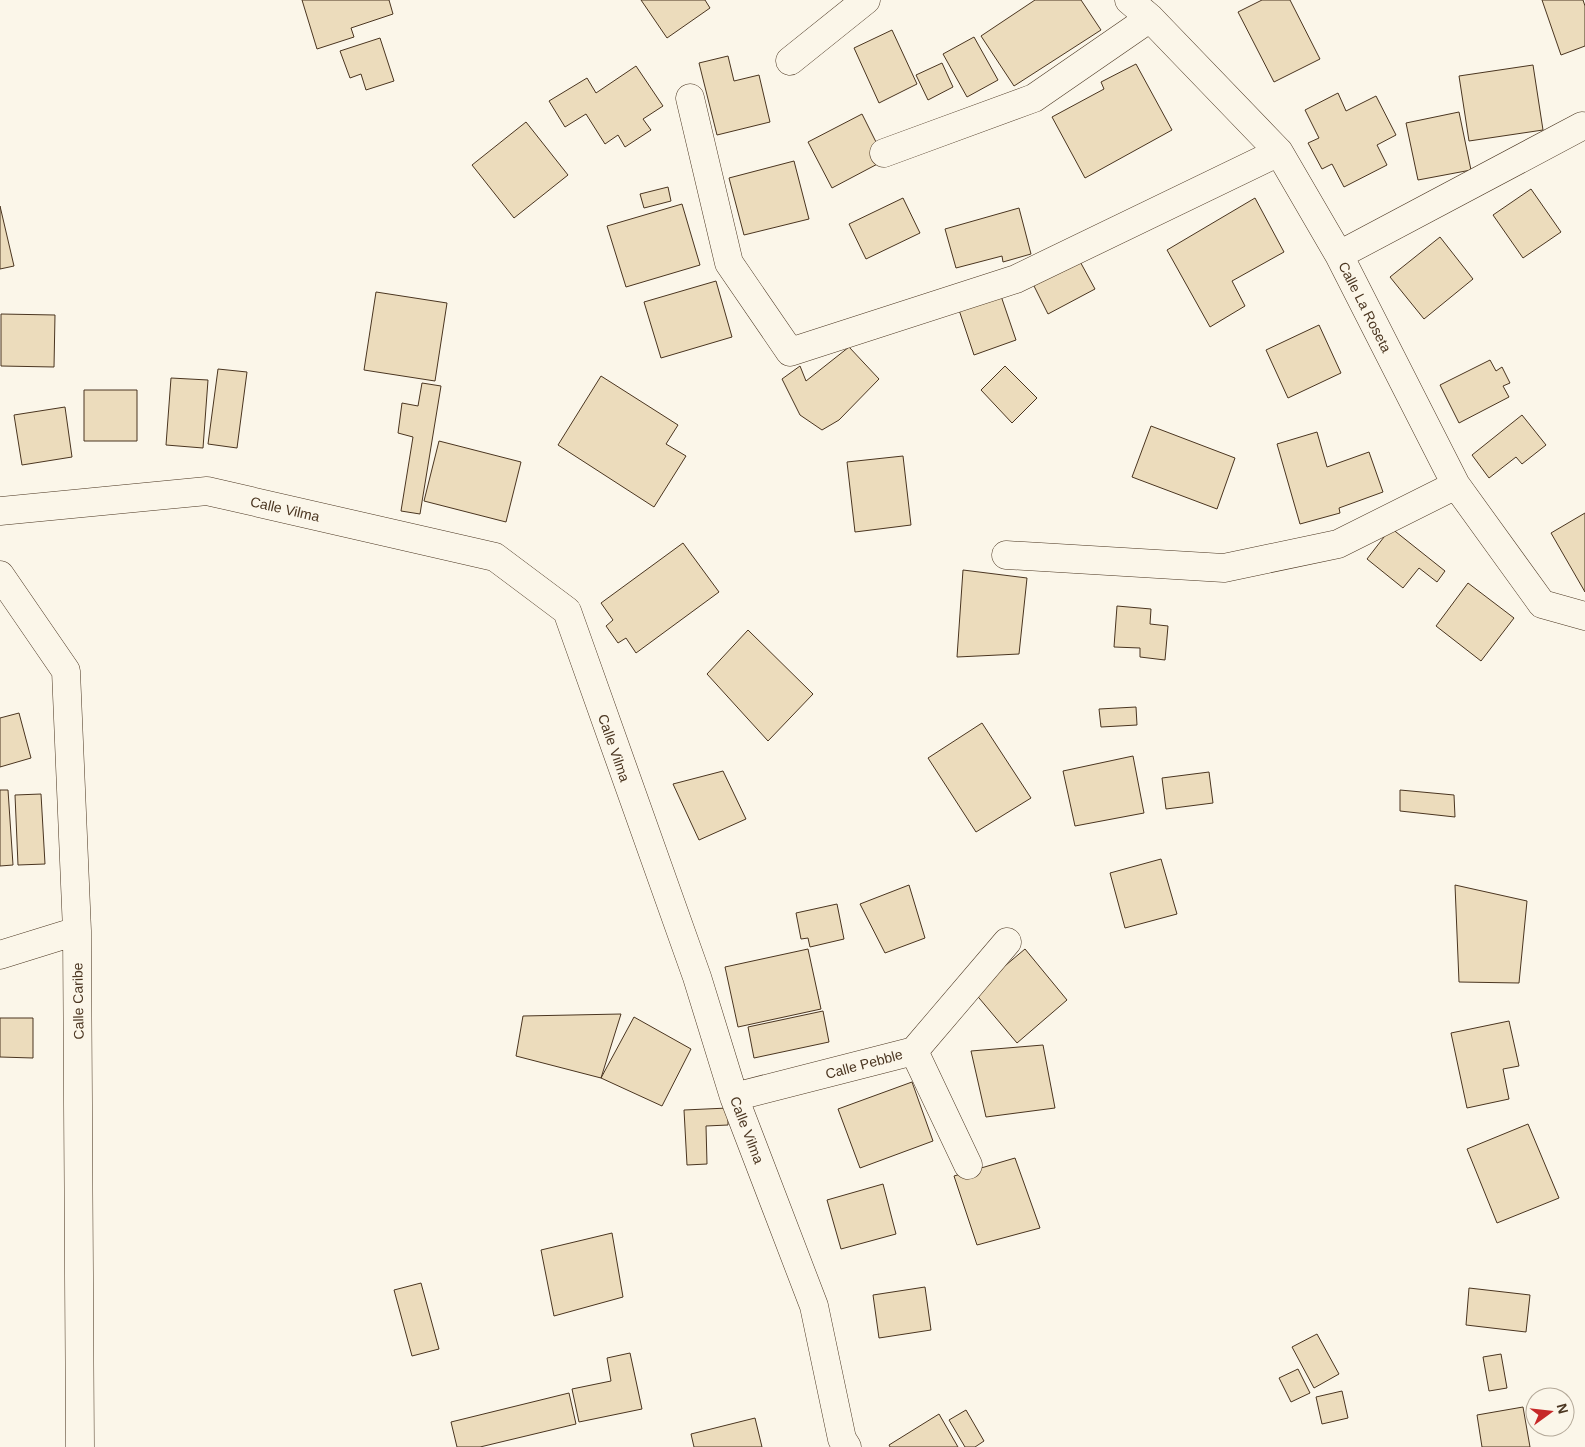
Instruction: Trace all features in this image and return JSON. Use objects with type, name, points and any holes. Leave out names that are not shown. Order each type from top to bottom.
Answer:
[{"type":"street","points":[[790,61],[866,0]]},
{"type":"street","name":"Calle La Roseta","points":[[1128,0],[1150,18],[1279,152],[1339,255],[1456,485],[1542,604],[1585,616]]},
{"type":"street","points":[[884,153],[1034,98],[1150,18]]},
{"type":"street","points":[[690,98],[729,263],[790,352],[1016,279],[1279,152]]},
{"type":"street","points":[[1339,255],[1582,126]]},
{"type":"street","points":[[1006,555],[1224,568],[1338,544],[1456,485]]},
{"type":"street","name":"Calle Vilma","points":[[0,510],[207,491],[495,557],[567,611],[697,977],[734,1097],[814,1306],[842,1439],[847,1447]]},
{"type":"street","name":"Calle Caribe","points":[[0,575],[66,671],[77,932],[80,1447]]},
{"type":"street","points":[[0,955],[77,932]]},
{"type":"street","name":"Calle Pebble","points":[[734,1097],[914,1051],[1007,942]]},
{"type":"street","points":[[914,1051],[968,1165]]},
{"type":"building","points":[[302,0],[389,0],[393,14],[351,28],[354,37],[317,49]]},
{"type":"building","points":[[641,0],[705,0],[710,8],[667,38]]},
{"type":"building","points":[[1035,0],[1081,0],[1101,30],[1014,86],[981,36]]},
{"type":"building","points":[[1262,0],[1290,0],[1320,59],[1274,82],[1238,12]]},
{"type":"building","points":[[1542,0],[1583,0],[1585,6],[1585,46],[1561,55]]},
{"type":"building","points":[[892,30],[917,84],[879,103],[854,48]]},
{"type":"building","points":[[974,37],[998,80],[967,97],[943,54]]},
{"type":"building","points":[[380,38],[394,81],[366,90],[361,74],[350,78],[340,51]]},
{"type":"building","points":[[728,56],[734,81],[759,75],[770,122],[717,135],[699,63]]},
{"type":"building","points":[[942,63],[953,87],[928,100],[916,75]]},
{"type":"building","points":[[1136,64],[1172,130],[1085,178],[1052,117],[1104,89],[1101,82]]},
{"type":"building","points":[[1533,65],[1543,130],[1469,141],[1459,76]]},
{"type":"building","points":[[636,66],[663,106],[643,119],[651,130],[625,147],[618,135],[605,144],[586,114],[565,127],[549,101],[587,78],[596,93]]},
{"type":"building","points":[[1338,93],[1346,111],[1376,96],[1396,135],[1377,145],[1387,165],[1344,187],[1332,164],[1322,169],[1308,143],[1319,138],[1305,110]]},
{"type":"building","points":[[1459,112],[1471,170],[1418,180],[1406,123]]},
{"type":"building","points":[[862,114],[885,160],[832,188],[808,142]]},
{"type":"building","points":[[526,122],[568,175],[514,218],[472,165]]},
{"type":"building","points":[[794,161],[809,219],[744,235],[729,178]]},
{"type":"building","points":[[668,187],[671,201],[644,208],[640,194]]},
{"type":"building","points":[[1531,189],[1561,232],[1523,258],[1493,215]]},
{"type":"building","points":[[903,198],[920,233],[866,259],[849,224]]},
{"type":"building","points":[[1255,198],[1284,252],[1232,281],[1245,306],[1210,327],[1167,250]]},
{"type":"building","points":[[682,204],[700,265],[626,287],[607,226]]},
{"type":"building","points":[[0,206],[14,266],[0,269]]},
{"type":"building","points":[[1019,208],[1031,254],[1003,262],[1002,256],[956,268],[945,229]]},
{"type":"building","points":[[1440,237],[1473,279],[1424,319],[1390,277]]},
{"type":"building","points":[[1077,256],[1095,289],[1048,314],[1031,280]]},
{"type":"building","points":[[716,281],[732,337],[661,358],[644,302]]},
{"type":"building","points":[[376,292],[447,303],[435,381],[364,370]]},
{"type":"building","points":[[1000,293],[1016,340],[974,355],[958,307]]},
{"type":"building","points":[[1,314],[55,315],[54,367],[1,366]]},
{"type":"building","points":[[1319,325],[1341,373],[1288,398],[1266,350]]},
{"type":"building","points":[[849,347],[879,379],[839,420],[822,430],[800,415],[782,379],[800,366],[806,381]]},
{"type":"building","points":[[1490,360],[1496,371],[1502,367],[1510,383],[1503,386],[1509,397],[1459,423],[1440,385]]},
{"type":"building","points":[[1005,366],[1037,398],[1012,423],[981,390]]},
{"type":"building","points":[[218,369],[247,372],[237,448],[208,444]]},
{"type":"building","points":[[601,376],[678,425],[666,444],[686,456],[654,507],[558,445]]},
{"type":"building","points":[[171,378],[208,380],[203,448],[166,445]]},
{"type":"building","points":[[422,383],[441,386],[420,514],[401,511],[413,437],[398,433],[402,403],[418,406]]},
{"type":"building","points":[[84,390],[137,390],[137,441],[84,441]]},
{"type":"building","points":[[65,407],[72,457],[22,465],[14,415]]},
{"type":"building","points":[[1522,415],[1546,445],[1522,464],[1516,457],[1489,478],[1472,455]]},
{"type":"building","points":[[1151,426],[1235,458],[1217,509],[1132,477]]},
{"type":"building","points":[[1317,432],[1327,467],[1369,452],[1383,492],[1339,508],[1340,513],[1300,524],[1277,444]]},
{"type":"building","points":[[439,441],[521,462],[506,522],[424,501]]},
{"type":"building","points":[[903,456],[911,525],[855,532],[847,462]]},
{"type":"building","points":[[1585,513],[1585,592],[1551,533]]},
{"type":"building","points":[[1391,528],[1445,571],[1437,582],[1419,568],[1403,588],[1367,559]]},
{"type":"building","points":[[683,543],[719,592],[636,653],[626,638],[618,643],[606,626],[613,620],[601,603]]},
{"type":"building","points":[[963,570],[1027,578],[1019,654],[957,657]]},
{"type":"building","points":[[1468,583],[1514,618],[1481,661],[1436,626]]},
{"type":"building","points":[[1117,606],[1151,609],[1150,624],[1168,626],[1165,660],[1140,657],[1140,648],[1114,647]]},
{"type":"building","points":[[748,630],[813,694],[768,741],[707,674]]},
{"type":"building","points":[[1136,707],[1137,725],[1101,727],[1099,709]]},
{"type":"building","points":[[19,713],[31,758],[0,767],[0,718]]},
{"type":"building","points":[[982,723],[1031,798],[976,832],[928,758]]},
{"type":"building","points":[[1133,756],[1144,813],[1075,826],[1063,771]]},
{"type":"building","points":[[723,771],[746,819],[699,840],[673,784]]},
{"type":"building","points":[[1209,772],[1213,803],[1166,809],[1162,778]]},
{"type":"building","points":[[0,790],[8,790],[13,865],[0,866]]},
{"type":"building","points":[[1400,790],[1454,795],[1455,817],[1400,811]]},
{"type":"building","points":[[41,794],[45,864],[18,865],[15,795]]},
{"type":"building","points":[[1161,859],[1177,914],[1125,928],[1110,873]]},
{"type":"building","points":[[909,885],[925,938],[885,953],[860,904]]},
{"type":"building","points":[[1455,885],[1527,901],[1519,983],[1459,982]]},
{"type":"building","points":[[837,904],[844,939],[810,947],[808,938],[801,939],[796,913]]},
{"type":"building","points":[[808,949],[821,1009],[738,1027],[725,967]]},
{"type":"building","points":[[1025,949],[1067,1000],[1017,1043],[974,992]]},
{"type":"building","points":[[823,1011],[829,1042],[754,1058],[748,1027]]},
{"type":"building","points":[[621,1014],[601,1078],[516,1056],[523,1016]]},
{"type":"building","points":[[634,1017],[691,1049],[662,1106],[601,1078]]},
{"type":"building","points":[[0,1018],[33,1018],[33,1058],[0,1057]]},
{"type":"building","points":[[1509,1021],[1519,1066],[1503,1069],[1509,1099],[1467,1108],[1451,1033]]},
{"type":"building","points":[[1043,1045],[1055,1108],[986,1117],[971,1051]]},
{"type":"building","points":[[912,1082],[933,1141],[860,1168],[838,1109]]},
{"type":"building","points":[[728,1108],[728,1125],[706,1126],[707,1164],[687,1165],[684,1110]]},
{"type":"building","points":[[1528,1124],[1559,1198],[1497,1223],[1467,1149]]},
{"type":"building","points":[[1015,1158],[1040,1228],[977,1245],[954,1176]]},
{"type":"building","points":[[883,1184],[896,1234],[841,1249],[827,1200]]},
{"type":"building","points":[[612,1233],[623,1297],[554,1316],[541,1250]]},
{"type":"building","points":[[421,1283],[439,1349],[412,1356],[394,1290]]},
{"type":"building","points":[[925,1287],[931,1330],[879,1338],[873,1295]]},
{"type":"building","points":[[1469,1288],[1530,1295],[1526,1332],[1466,1325]]},
{"type":"building","points":[[1317,1334],[1339,1374],[1314,1388],[1292,1347]]},
{"type":"building","points":[[630,1353],[642,1409],[579,1422],[572,1389],[611,1381],[607,1358]]},
{"type":"building","points":[[1501,1354],[1507,1388],[1489,1391],[1483,1357]]},
{"type":"building","points":[[1298,1369],[1310,1393],[1291,1402],[1279,1378]]},
{"type":"building","points":[[1342,1391],[1348,1418],[1322,1424],[1316,1397]]},
{"type":"building","points":[[569,1393],[576,1424],[480,1447],[457,1447],[451,1422]]},
{"type":"building","points":[[1523,1407],[1525,1437],[1528,1437],[1530,1447],[1482,1447],[1477,1415]]},
{"type":"building","points":[[966,1410],[984,1441],[975,1447],[965,1447],[949,1420]]},
{"type":"building","points":[[939,1414],[958,1447],[890,1447],[889,1445]]},
{"type":"building","points":[[755,1418],[762,1447],[694,1447],[691,1434]]}]
